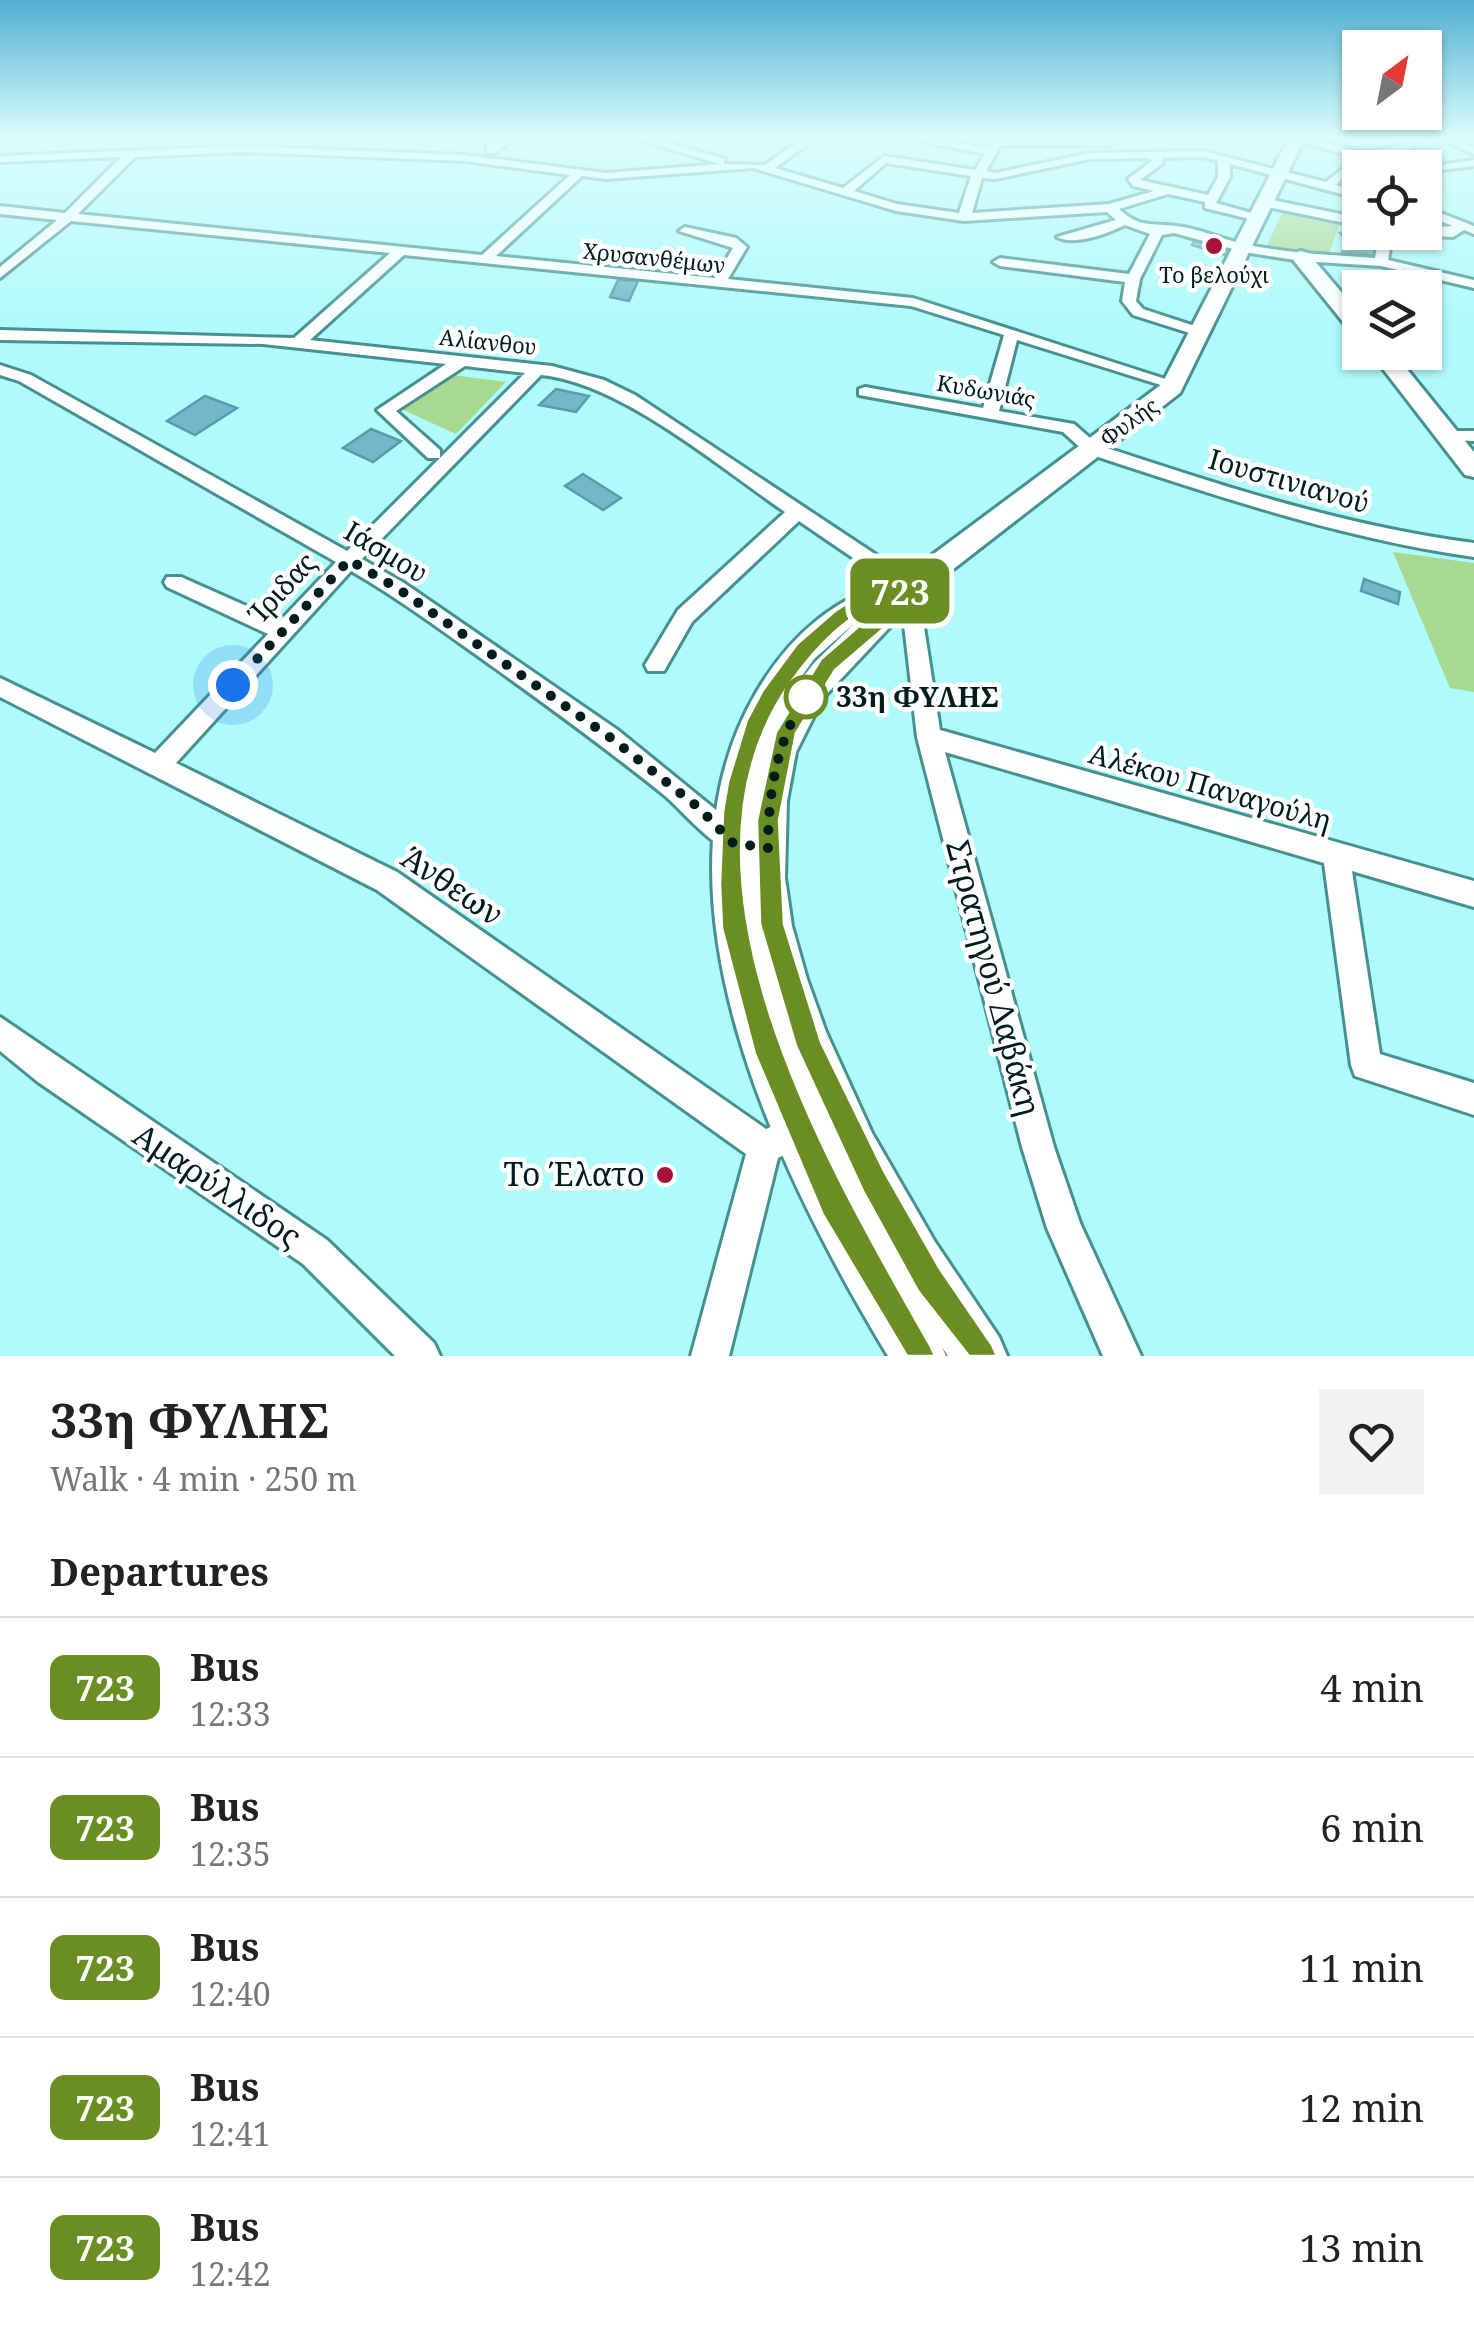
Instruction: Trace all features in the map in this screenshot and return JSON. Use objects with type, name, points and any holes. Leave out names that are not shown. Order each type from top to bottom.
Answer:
[{"type":"main road","name":"Φυλής","points":[[919,1356],[893,1316],[834,1205],[782,1138],[768,1054],[734,928],[750,846],[768,820],[779,758],[800,706],[828,664],[883,618],[910,588],[1164,397],[1267,201]]},
{"type":"main road","points":[[1301,257],[1342,306]]},
{"type":"main road","points":[[1397,370],[1468,452]]},
{"type":"main road","name":"Φυλής","points":[[750,846],[810,1046],[841,1114],[929,1280],[980,1356]]},
{"type":"street","points":[[0,274],[83,201]]},
{"type":"street","points":[[484,260],[548,201]]},
{"type":"street","points":[[879,201],[924,213],[964,217],[1110,208],[1132,201]]},
{"type":"street","points":[[964,217],[969,201]]},
{"type":"street","points":[[1184,201],[1202,209],[1342,216]]},
{"type":"street","points":[[1174,229],[1207,201]]},
{"type":"street","points":[[1110,208],[1124,221],[1157,232],[1174,229],[1244,248],[1301,257],[1382,262],[1420,250]]},
{"type":"street","name":"Χρυσανθέμων","points":[[0,210],[913,302],[1172,384]]},
{"type":"street","points":[[1442,218],[1468,228]]},
{"type":"street","points":[[1063,237],[1102,230],[1124,221]]},
{"type":"street","points":[[1442,239],[1468,228]]},
{"type":"street","points":[[685,232],[740,246],[718,285]]},
{"type":"street","points":[[1157,232],[1134,279],[1129,301],[1138,312],[1199,332]]},
{"type":"street","points":[[1382,262],[1384,250]]},
{"type":"street","points":[[1429,250],[1474,284]]},
{"type":"street","points":[[297,343],[400,252]]},
{"type":"street","points":[[1000,262],[1134,279]]},
{"type":"street","points":[[990,414],[1012,332]]},
{"type":"street","name":"Αλίανθου","points":[[0,335],[263,338],[537,370],[598,383],[629,398],[910,588]]},
{"type":"street","points":[[434,454],[385,410],[462,362]]},
{"type":"street","name":"Ιάσμου","points":[[0,370],[26,378],[397,588],[611,738],[750,846]]},
{"type":"street","name":"Ίριδας","points":[[159,765],[349,560],[537,370]]},
{"type":"street","name":"Κυδωνιάς","points":[[865,392],[1068,428],[1092,449]]},
{"type":"street","name":"Ιουστινιανού","points":[[1092,449],[1323,524],[1418,544],[1474,550]]},
{"type":"street","points":[[656,665],[685,616],[799,510]]},
{"type":"street","points":[[174,582],[283,632]]},
{"type":"street","name":"Στρατηγού Δαβάκη","points":[[910,588],[929,737],[1043,1163],[1064,1228],[1122,1356]]},
{"type":"street","name":"Άνθεων","points":[[0,687],[388,881],[782,1138]]},
{"type":"street","name":"Αλέκου Παναγούλη","points":[[929,737],[1474,894]]},
{"type":"street","points":[[1336,855],[1366,1066],[1474,1099]]},
{"type":"street","name":"Αμαρύλλιδος","points":[[0,1032],[49,1071],[315,1252],[421,1356]]},
{"type":"street","points":[[710,1356],[782,1138],[841,1114]]},
{"type":"green space","points":[[1284,209],[1340,221],[1330,252],[1266,247]]},
{"type":"green space","points":[[452,375],[506,382],[456,434],[399,408]]},
{"type":"green space","points":[[1393,552],[1474,563],[1474,692],[1450,688]]},
{"type":"building","name":"Το βελούχι","points":[[1197,237],[1237,247],[1231,257],[1192,245]]},
{"type":"building","points":[[1343,250],[1379,250],[1378,256]]},
{"type":"building","points":[[618,280],[638,281],[629,301],[610,297]]},
{"type":"building","points":[[556,389],[589,396],[576,412],[539,405]]},
{"type":"building","points":[[205,396],[237,408],[195,435],[167,421]]},
{"type":"building","points":[[371,429],[401,441],[373,462],[343,448]]},
{"type":"building","points":[[583,474],[621,498],[603,510],[565,486]]},
{"type":"building","points":[[1364,579],[1400,592],[1398,604],[1361,591]]},
{"type":"bus line","name":"723","points":[[919,1356],[893,1316],[834,1205],[768,1054],[734,928],[732,884],[739,782],[757,720],[770,696],[804,650],[841,616],[863,602],[910,588],[883,618],[828,664],[786,732],[768,820],[768,886],[772,924],[810,1046],[874,1181],[929,1280],[980,1356]]},
{"type":"place","name":"Το βελούχι","points":[[1214,246]]},
{"type":"place","name":"33η ΦΥΛΗΣ","points":[[806,697]]},
{"type":"place","name":"Το Έλατο","points":[[665,1175]]},
{"type":"route","points":[[233,685],[349,560],[397,588],[611,738],[699,808],[733,843],[768,848],[768,820],[779,758],[786,732],[806,697]]}]
